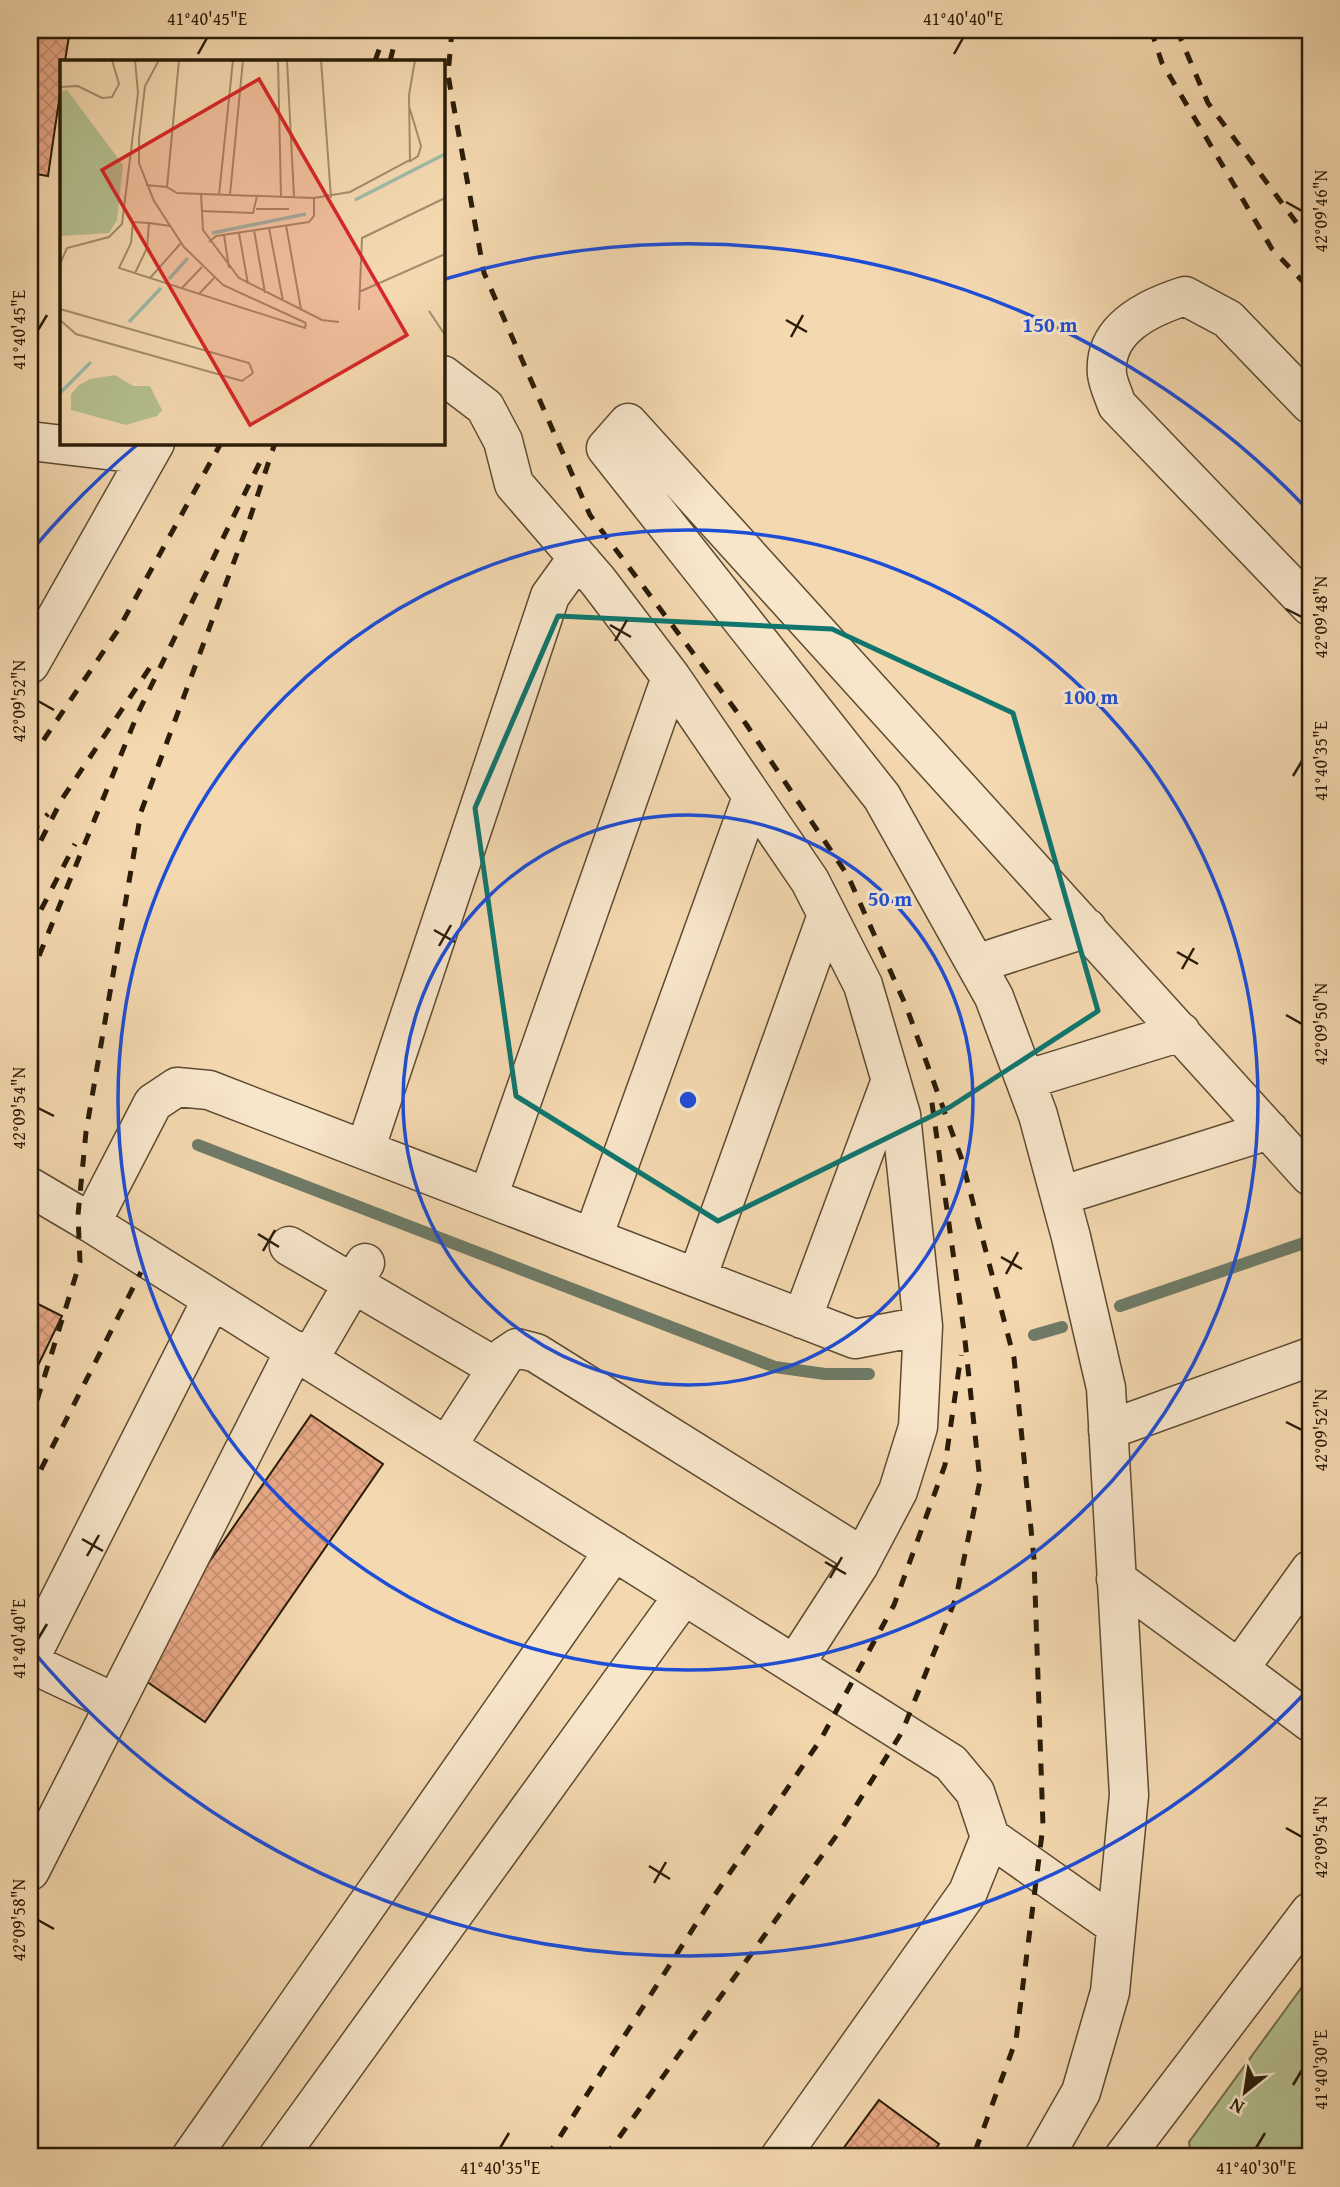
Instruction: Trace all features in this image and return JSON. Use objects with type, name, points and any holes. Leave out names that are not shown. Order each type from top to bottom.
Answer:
[{"type":"street","points":[[1310,404],[1228,320],[1185,296],[1157,305],[1126,324],[1111,349],[1107,373],[1117,405],[1310,606]]},
{"type":"street","points":[[444,376],[485,407],[503,442],[514,484],[582,562],[671,677],[810,881],[863,985],[901,1115],[923,1326],[918,1427],[898,1491],[863,1557],[795,1664]]},
{"type":"street","points":[[1044,2157],[1081,2092],[1110,1992],[1129,1795],[1106,1388],[1060,1196],[1025,1080],[994,997],[976,964],[882,797],[606,448],[628,423],[1310,1176]]},
{"type":"street","points":[[30,441],[60,443]]},
{"type":"street","points":[[30,664],[152,449],[76,444]]},
{"type":"street","points":[[365,1150],[550,596],[568,571],[582,562]]},
{"type":"street","points":[[488,1198],[671,677]]},
{"type":"street","points":[[593,1237],[752,797]]},
{"type":"street","points":[[697,1278],[827,915]]},
{"type":"street","points":[[976,964],[1087,928]]},
{"type":"street","points":[[1025,1080],[1181,1032]]},
{"type":"street","points":[[802,1319],[891,1080]]},
{"type":"street","points":[[91,1223],[153,1103],[177,1087],[209,1090],[855,1339],[923,1326]]},
{"type":"street","points":[[1060,1196],[1269,1130]]},
{"type":"street","points":[[30,1187],[302,1354],[951,1763],[975,1792],[990,1837],[1116,1926]]},
{"type":"street","points":[[289,1246],[359,1273],[497,1368]]},
{"type":"street","points":[[30,1871],[116,1703],[302,1354],[359,1273]]},
{"type":"street","points":[[116,1703],[30,1660],[212,1298]]},
{"type":"street","points":[[447,1446],[505,1356],[517,1348],[536,1353],[863,1557]]},
{"type":"street","points":[[1108,1430],[1310,1357]]},
{"type":"street","points":[[191,2157],[614,1551]]},
{"type":"street","points":[[1239,1669],[1310,1570]]},
{"type":"street","points":[[1116,1579],[1310,1722]]},
{"type":"street","points":[[278,2157],[684,1595]]},
{"type":"street","points":[[780,2157],[968,1892],[990,1837]]},
{"type":"street","points":[[1124,2157],[1310,1912]]},
{"type":"highlighted area","points":[[558,616],[832,629],[1013,713],[1098,1011],[950,1107],[718,1221],[516,1096],[475,808]]},
{"type":"green space","points":[[1310,1976],[1310,2157],[1191,2157],[1189,2142]]},
{"type":"building","points":[[30,30],[70,30],[65,60],[60,60],[60,94],[48,176],[30,173]]},
{"type":"building","points":[[30,1300],[62,1316],[30,1382]]},
{"type":"building","points":[[311,1415],[383,1464],[205,1722],[133,1672]]},
{"type":"building","points":[[879,2100],[939,2144],[930,2157],[837,2157]]},
{"type":"waterway","points":[[198,1145],[775,1367],[825,1374],[869,1374]]},
{"type":"waterway","points":[[1120,1306],[1310,1241]]},
{"type":"waterway","points":[[1034,1335],[1062,1327]]},
{"type":"railway","points":[[375,60],[386,30]]},
{"type":"railway","points":[[390,60],[398,30]]},
{"type":"railway","points":[[452,30],[448,75],[484,273],[590,515],[746,724],[848,876],[906,1006],[961,1157],[1014,1358],[1034,1559],[1043,1826],[1016,2040],[973,2157]]},
{"type":"railway","points":[[1151,30],[1162,63],[1272,249],[1310,289]]},
{"type":"railway","points":[[1177,30],[1208,103],[1310,241]]},
{"type":"railway","points":[[30,760],[118,630],[220,444]]},
{"type":"railway","points":[[30,1423],[80,1262],[78,1215],[86,1132],[141,812],[248,524],[275,444]]},
{"type":"railway","points":[[30,978],[138,713],[260,462]]},
{"type":"railway","points":[[30,862],[62,799],[155,660]]},
{"type":"railway","points":[[30,834],[48,814]]},
{"type":"railway","points":[[30,931],[75,844]]},
{"type":"railway","points":[[605,2157],[844,1825],[902,1732],[956,1598],[980,1481],[964,1331],[931,1096]]},
{"type":"railway","points":[[30,1491],[141,1272]]},
{"type":"railway","points":[[547,2157],[710,1902],[821,1739],[894,1605],[945,1465],[961,1355]]}]
